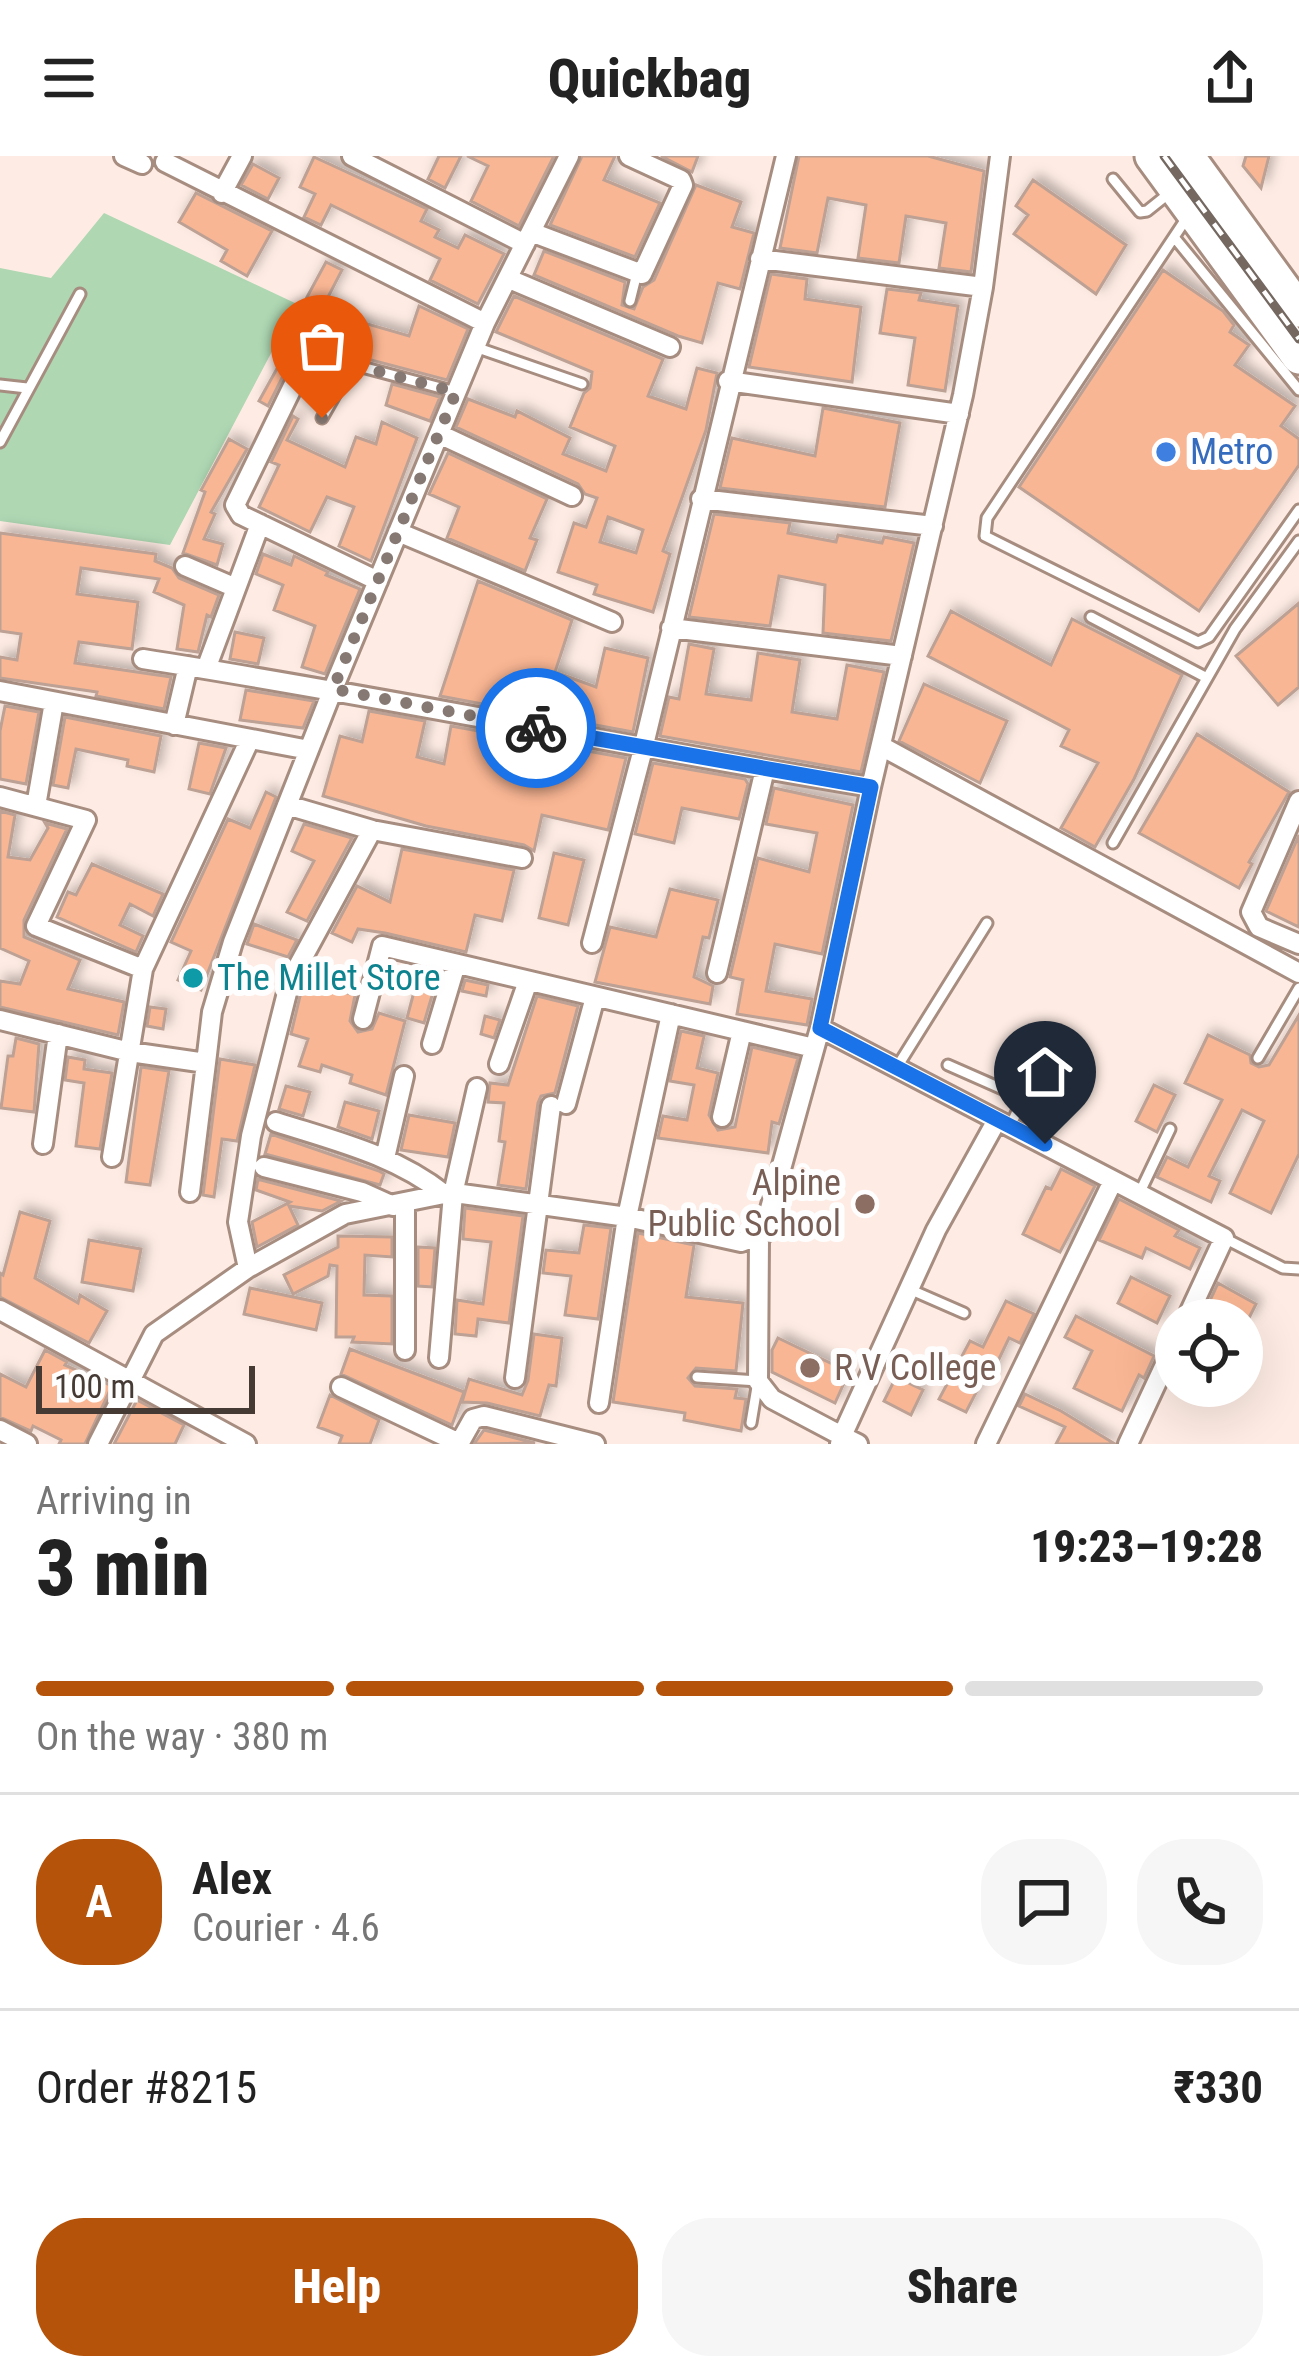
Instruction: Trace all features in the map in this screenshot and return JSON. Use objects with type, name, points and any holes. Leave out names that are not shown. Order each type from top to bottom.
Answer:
[{"type":"highway","points":[[1152,156],[1299,357]]},
{"type":"highway","points":[[1182,197],[1299,310]]},
{"type":"street","points":[[222,193],[242,156]]},
{"type":"street","points":[[352,156],[528,238],[637,274],[644,272],[683,185],[629,156]]},
{"type":"street","points":[[190,1192],[212,1012],[233,941],[485,323],[569,156]]},
{"type":"street","points":[[592,943],[786,156]]},
{"type":"street","points":[[1000,156],[983,287],[958,415],[820,1028],[774,1205],[759,1238],[758,1381],[772,1400],[847,1441],[936,1230],[1004,1123]]},
{"type":"street","points":[[164,163],[485,323]]},
{"type":"street","points":[[760,259],[983,287]]},
{"type":"street","points":[[509,279],[670,346]]},
{"type":"street","points":[[328,314],[235,505],[241,515],[378,580]]},
{"type":"street","points":[[728,382],[958,415]]},
{"type":"street","points":[[439,434],[572,496]]},
{"type":"street","points":[[701,499],[933,526]]},
{"type":"street","points":[[174,724],[260,524]]},
{"type":"street","points":[[398,532],[612,622]]},
{"type":"street","points":[[185,566],[236,588]]},
{"type":"street","points":[[671,628],[902,656]]},
{"type":"street","points":[[143,659],[871,787]]},
{"type":"street","points":[[0,692],[310,750]]},
{"type":"street","points":[[36,806],[54,701]]},
{"type":"street","points":[[112,1157],[143,969],[250,739]]},
{"type":"street","points":[[881,746],[1299,973]]},
{"type":"street","points":[[717,974],[765,770]]},
{"type":"street","points":[[0,797],[86,820],[36,926],[143,969]]},
{"type":"street","points":[[1299,801],[1251,912],[1259,927],[1299,944]]},
{"type":"street","points":[[287,806],[372,830],[522,858]]},
{"type":"street","points":[[248,1268],[238,1222],[251,1136],[290,981],[372,830]]},
{"type":"street","points":[[363,1019],[382,946],[814,1048]]},
{"type":"street","points":[[432,1044],[456,964]]},
{"type":"street","points":[[499,1064],[528,981]]},
{"type":"street","points":[[515,1378],[538,1205],[558,1105],[595,997]]},
{"type":"street","points":[[599,1403],[627,1217],[671,1014]]},
{"type":"street","points":[[0,1020],[130,1052],[206,1063]]},
{"type":"street","points":[[820,1028],[1224,1238],[1196,1299]]},
{"type":"street","points":[[722,1117],[742,1031]]},
{"type":"street","points":[[43,1144],[58,1034]]},
{"type":"street","points":[[385,1158],[404,1076]]},
{"type":"street","points":[[439,1358],[449,1194],[477,1088]]},
{"type":"street","points":[[276,1122],[385,1158],[449,1194]]},
{"type":"street","points":[[264,1167],[399,1205]]},
{"type":"street","points":[[986,1444],[1113,1181]]},
{"type":"street","points":[[98,1444],[154,1334],[248,1268],[345,1214],[449,1194],[627,1217],[741,1242],[759,1238]]},
{"type":"street","points":[[399,1205],[405,1350]]},
{"type":"street","points":[[0,1310],[128,1384],[246,1444]]},
{"type":"street","points":[[1128,1444],[1155,1386]]},
{"type":"street","points":[[341,1387],[459,1444],[473,1419],[484,1416],[595,1444]]},
{"type":"street","points":[[0,1430],[26,1444]]},
{"type":"lane","points":[[1113,179],[1144,213],[1182,197]]},
{"type":"lane","points":[[1182,197],[1299,390]]},
{"type":"lane","points":[[1182,197],[987,518],[985,536],[1198,642],[1209,637],[1299,510]]},
{"type":"lane","points":[[630,302],[637,274]]},
{"type":"lane","points":[[0,442],[80,293]]},
{"type":"lane","points":[[475,347],[582,384]]},
{"type":"lane","points":[[322,418],[347,374],[358,366],[456,392]]},
{"type":"lane","points":[[0,385],[27,388]]},
{"type":"lane","points":[[1113,843],[1235,629],[1297,548]]},
{"type":"lane","points":[[1091,617],[1207,678]]},
{"type":"lane","points":[[897,1067],[987,923]]},
{"type":"lane","points":[[1258,1058],[1299,988]]},
{"type":"lane","points":[[948,1065],[1023,1098]]},
{"type":"lane","points":[[1004,1123],[1032,1084],[1061,1068]]},
{"type":"lane","points":[[1139,1194],[1170,1130]]},
{"type":"lane","points":[[1224,1238],[1299,1272]]},
{"type":"lane","points":[[909,1289],[964,1313]]},
{"type":"lane","points":[[697,1377],[758,1381],[751,1423]]},
{"type":"green space","points":[[104,213],[297,304],[170,545],[0,521],[0,268],[51,278]]},
{"type":"building","points":[[439,156],[461,156],[445,188],[428,179]]},
{"type":"building","points":[[467,156],[554,156],[519,226],[471,201],[488,166]]},
{"type":"building","points":[[582,156],[615,156],[604,180],[660,203],[635,257],[550,225]]},
{"type":"building","points":[[661,156],[698,156],[692,172]]},
{"type":"building","points":[[799,156],[928,156],[984,171],[971,272],[939,268],[946,223],[906,216],[899,263],[858,258],[866,205],[828,198],[817,253],[780,248]]},
{"type":"building","points":[[1246,156],[1269,156],[1261,188],[1243,166]]},
{"type":"building","points":[[314,157],[427,209],[421,221],[439,230],[435,237],[458,248],[465,235],[504,254],[478,304],[430,280],[440,259],[394,236],[331,205],[321,225],[304,217],[315,194],[300,187]]},
{"type":"building","points":[[253,164],[279,178],[268,199],[241,185]]},
{"type":"building","points":[[1033,180],[1126,245],[1096,294],[1014,234],[1028,215],[1016,206]]},
{"type":"building","points":[[696,185],[741,202],[732,227],[754,233],[740,289],[718,283],[702,343],[534,275],[544,251],[625,282],[622,305],[634,309],[643,287],[654,280]]},
{"type":"building","points":[[196,193],[272,231],[247,276],[221,261],[227,250],[179,222]]},
{"type":"building","points":[[326,262],[342,270],[326,301],[320,303],[307,297]]},
{"type":"building","name":"Metro","points":[[1163,270],[1223,311],[1234,325],[1230,332],[1249,345],[1235,365],[1295,406],[1281,426],[1299,439],[1299,465],[1199,611],[1019,487]]},
{"type":"building","points":[[771,274],[807,279],[805,299],[861,307],[852,382],[749,367]]},
{"type":"building","points":[[887,289],[921,293],[919,300],[958,306],[945,391],[908,385],[915,338],[880,333]]},
{"type":"building","points":[[514,296],[663,359],[648,396],[686,409],[697,368],[717,373],[706,430],[663,551],[670,554],[653,612],[594,594],[597,585],[558,572],[574,523],[586,527],[597,498],[585,494],[578,484],[456,427],[468,399],[515,417],[517,411],[570,438],[563,454],[606,471],[615,446],[570,427],[590,388],[592,372],[496,332]],"holes":[[[608,517],[643,530],[636,553],[600,542]]]},
{"type":"building","points":[[314,302],[319,304],[268,406],[259,401]]},
{"type":"building","points":[[419,306],[468,329],[447,380],[337,351],[311,400],[303,396],[339,323],[358,333],[361,322],[409,336]]},
{"type":"building","points":[[392,384],[440,397],[430,421],[386,405]]},
{"type":"building","points":[[823,408],[900,423],[885,507],[720,488],[732,438],[815,456]]},
{"type":"building","points":[[293,416],[298,419],[287,440],[345,467],[356,437],[376,444],[382,422],[417,438],[371,561],[339,546],[354,507],[327,497],[310,532],[259,507],[279,465],[271,462]]},
{"type":"building","points":[[229,439],[247,449],[211,512],[215,514],[204,539],[223,544],[217,565],[183,553],[205,492],[201,490]]},
{"type":"building","points":[[448,453],[547,499],[530,538],[537,540],[525,571],[447,538],[459,507],[429,494]]},
{"type":"building","points":[[714,514],[790,523],[788,533],[836,542],[838,535],[914,543],[891,641],[823,633],[825,585],[779,576],[770,626],[689,617]]},
{"type":"building","points":[[0,533],[156,554],[155,561],[172,568],[179,578],[219,595],[211,617],[207,615],[198,652],[177,649],[184,605],[154,592],[159,579],[81,568],[77,594],[138,602],[132,649],[79,642],[75,663],[171,677],[164,709],[96,696],[97,692],[0,678],[0,657],[17,660],[21,634],[0,631]]},
{"type":"building","points":[[263,554],[291,565],[294,556],[360,589],[325,674],[302,667],[315,626],[274,610],[283,585],[256,574]]},
{"type":"building","points":[[478,581],[572,620],[555,672],[596,687],[605,648],[648,658],[633,732],[440,696]]},
{"type":"building","points":[[1299,603],[1299,687],[1278,705],[1236,656]]},
{"type":"building","points":[[951,611],[1051,665],[1072,619],[1182,675],[1134,779],[1095,847],[1061,828],[1098,763],[1061,746],[1069,730],[928,656]]},
{"type":"building","points":[[235,632],[264,638],[258,664],[230,659]]},
{"type":"building","points":[[689,644],[714,649],[706,694],[751,700],[758,653],[800,660],[792,712],[837,719],[847,665],[884,672],[861,772],[660,736],[669,697],[679,699]]},
{"type":"building","points":[[924,684],[1007,721],[980,783],[899,741]]},
{"type":"building","points":[[246,690],[314,701],[303,728],[240,720]]},
{"type":"building","points":[[5,706],[39,712],[26,784],[0,779]]},
{"type":"building","points":[[369,711],[425,721],[417,757],[444,764],[451,726],[626,758],[608,830],[542,815],[534,851],[323,796],[340,736],[362,742]]},
{"type":"building","points":[[65,717],[161,736],[154,772],[127,766],[128,760],[76,749],[68,788],[53,785]]},
{"type":"building","points":[[1197,734],[1289,792],[1239,888],[1139,833]]},
{"type":"building","points":[[199,743],[226,748],[210,794],[189,789]]},
{"type":"building","points":[[653,763],[745,779],[748,784],[739,819],[682,808],[674,843],[635,834]]},
{"type":"building","points":[[774,788],[853,805],[822,954],[775,944],[766,991],[812,999],[807,1025],[737,1014],[743,980],[730,977],[758,858],[809,872],[817,833],[766,824]]},
{"type":"building","points":[[266,792],[276,797],[201,990],[178,980],[191,951],[171,942],[228,819],[250,828]]},
{"type":"building","points":[[0,811],[15,815],[8,857],[30,860],[48,828],[45,823],[67,829],[24,920],[24,937],[80,960],[68,989],[124,1002],[118,1035],[0,1007],[0,981],[20,984],[29,961],[0,948]]},
{"type":"building","points":[[304,824],[352,838],[307,921],[287,912],[314,861],[292,851]]},
{"type":"building","points":[[1299,835],[1299,927],[1266,911]]},
{"type":"building","points":[[402,849],[514,870],[502,921],[475,915],[466,952],[358,929],[352,942],[332,933],[357,886],[390,902]]},
{"type":"building","points":[[554,853],[584,860],[568,925],[539,918]]},
{"type":"building","points":[[92,864],[163,894],[153,916],[130,904],[120,925],[143,936],[136,952],[57,917],[68,892],[76,895]]},
{"type":"building","points":[[670,889],[718,900],[694,977],[713,986],[710,1004],[595,982],[610,927],[656,937]]},
{"type":"building","points":[[254,924],[297,940],[288,957],[247,944]]},
{"type":"building","points":[[310,977],[355,995],[350,1021],[358,1032],[372,1029],[379,1013],[405,1021],[386,1095],[350,1083],[352,1075],[322,1065],[320,1072],[299,1066],[308,1039],[291,1034],[301,992]]},
{"type":"building","points":[[465,980],[488,985],[486,996],[462,991]]},
{"type":"building","points":[[416,984],[434,989],[424,1023],[407,1018]]},
{"type":"building","points":[[537,996],[578,1006],[555,1093],[541,1096],[538,1103],[526,1189],[498,1185],[505,1142],[499,1141],[504,1103],[488,1102],[490,1083],[508,1085]]},
{"type":"building","points":[[150,1007],[166,1009],[163,1029],[147,1026]]},
{"type":"building","points":[[1299,1015],[1299,1154],[1271,1213],[1230,1193],[1264,1121],[1242,1110],[1209,1176],[1220,1181],[1211,1202],[1157,1177],[1167,1157],[1188,1167],[1222,1100],[1185,1083],[1208,1035],[1250,1055],[1251,1063],[1259,1067],[1269,1065]]},
{"type":"building","points":[[485,1016],[500,1020],[494,1038],[481,1034]]},
{"type":"building","points":[[681,1031],[704,1036],[697,1068],[718,1073],[709,1115],[718,1130],[735,1127],[752,1047],[798,1058],[779,1124],[772,1122],[768,1153],[658,1138],[663,1116],[687,1120],[694,1085],[670,1081]]},
{"type":"building","points":[[16,1038],[39,1044],[34,1112],[1,1108],[8,1056],[13,1056]]},
{"type":"building","points":[[68,1057],[85,1060],[84,1069],[112,1073],[100,1149],[76,1146],[84,1083],[65,1080]]},
{"type":"building","points":[[220,1059],[255,1065],[237,1141],[222,1139],[214,1197],[203,1195]]},
{"type":"building","points":[[141,1067],[169,1071],[150,1185],[126,1182]]},
{"type":"building","points":[[1154,1085],[1175,1095],[1157,1132],[1136,1121]]},
{"type":"building","points":[[286,1086],[310,1092],[303,1116],[279,1109]]},
{"type":"building","points":[[345,1102],[379,1111],[372,1139],[338,1127]]},
{"type":"building","points":[[409,1115],[455,1123],[448,1157],[401,1150]]},
{"type":"building","points":[[271,1134],[379,1171],[384,1174],[380,1185],[265,1154]]},
{"type":"building","points":[[1061,1169],[1095,1186],[1060,1252],[1023,1234],[1046,1187],[1051,1189]]},
{"type":"building","points":[[258,1179],[341,1201],[322,1211],[289,1206],[298,1225],[257,1247],[252,1222],[290,1202],[256,1190]]},
{"type":"building","points":[[1119,1199],[1179,1230],[1175,1236],[1200,1248],[1190,1269],[1146,1248],[1142,1258],[1099,1240]]},
{"type":"building","points":[[465,1208],[523,1216],[509,1323],[478,1319],[476,1336],[455,1334],[457,1300],[483,1304],[491,1242],[463,1239]]},
{"type":"building","points":[[20,1212],[50,1221],[35,1278],[78,1303],[80,1295],[107,1311],[89,1343],[0,1297],[0,1273],[3,1275]]},
{"type":"building","points":[[584,1225],[611,1228],[598,1319],[565,1315],[571,1276],[543,1273],[546,1250],[579,1253]]},
{"type":"building","points":[[638,1233],[694,1245],[686,1297],[743,1303],[736,1371],[696,1368],[688,1378],[695,1386],[737,1389],[735,1398],[746,1399],[741,1431],[684,1420],[685,1413],[613,1402]]},
{"type":"building","points":[[338,1236],[392,1237],[392,1257],[365,1255],[364,1295],[392,1296],[392,1344],[336,1337],[337,1266],[330,1265],[328,1276],[293,1294],[284,1275],[338,1247]]},
{"type":"building","points":[[89,1240],[141,1249],[133,1291],[82,1282]]},
{"type":"building","points":[[418,1247],[435,1248],[432,1287],[418,1286]]},
{"type":"building","points":[[1131,1277],[1170,1296],[1155,1299],[1155,1322],[1118,1303]]},
{"type":"building","points":[[1218,1283],[1247,1299],[1211,1299]]},
{"type":"building","points":[[250,1288],[322,1303],[316,1330],[244,1314]]},
{"type":"building","points":[[1006,1301],[1034,1314],[1020,1343],[1009,1338],[987,1384],[982,1381],[966,1412],[939,1399],[970,1341],[983,1347]]},
{"type":"building","points":[[1076,1316],[1154,1356],[1122,1411],[1074,1388],[1092,1351],[1065,1337]]},
{"type":"building","points":[[534,1334],[562,1338],[556,1386],[549,1385],[540,1416],[462,1402],[469,1379],[522,1395]]},
{"type":"building","points":[[778,1338],[849,1372],[835,1403],[772,1372],[772,1350]]},
{"type":"building","points":[[350,1349],[464,1392],[452,1425],[341,1374]]},
{"type":"building","points":[[45,1350],[65,1365],[112,1386],[85,1444],[59,1444],[61,1440],[33,1426],[31,1431],[0,1417],[0,1374],[26,1387]]},
{"type":"building","points":[[896,1377],[923,1390],[911,1415],[884,1401]]},
{"type":"building","points":[[1025,1394],[1115,1444],[1056,1444],[1065,1427],[1019,1406]]},
{"type":"building","points":[[330,1395],[379,1420],[370,1444],[339,1444],[342,1436],[318,1427]]},
{"type":"building","points":[[137,1400],[184,1425],[175,1444],[114,1444]]},
{"type":"building","points":[[484,1430],[535,1443],[474,1444]]},
{"type":"railway","points":[[1164,156],[1299,339]]},
{"type":"way so far","points":[[322,418],[347,374],[358,366],[456,392],[333,689],[536,728]]},
{"type":"place","name":"Metro","points":[[1166,452]]},
{"type":"place","name":"The Millet Store","points":[[193,978]]},
{"type":"place","name":"Alpine Public School","points":[[865,1204]]},
{"type":"place","name":"R V College","points":[[810,1368]]},
{"type":"route","points":[[536,728],[871,787],[820,1028],[1045,1144]]}]
